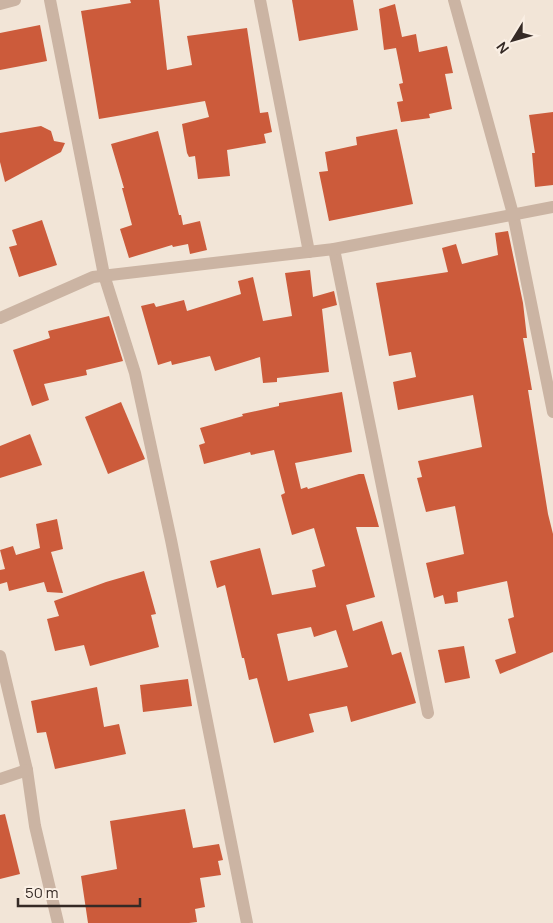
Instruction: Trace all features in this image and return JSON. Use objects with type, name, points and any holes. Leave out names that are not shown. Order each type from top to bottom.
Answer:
[{"type":"street","points":[[0,4],[15,0]]},
{"type":"street","points":[[50,0],[104,275],[135,373],[171,540],[247,923]]},
{"type":"street","points":[[260,0],[309,252]]},
{"type":"street","points":[[454,0],[513,214],[553,412]]},
{"type":"street","points":[[0,318],[93,277],[334,249],[553,207]]},
{"type":"street","points":[[334,249],[428,713]]},
{"type":"street","points":[[0,656],[27,770],[35,826],[58,923]]},
{"type":"street","points":[[0,779],[27,770]]},
{"type":"building","points":[[130,0],[159,0],[167,70],[192,65],[187,36],[247,28],[260,113],[268,112],[272,132],[264,134],[266,143],[227,150],[230,176],[198,179],[195,156],[189,157],[187,153],[182,124],[209,117],[205,101],[99,119],[81,11],[131,3]]},
{"type":"building","points":[[292,0],[353,0],[358,30],[299,41]]},
{"type":"building","points":[[395,4],[402,37],[416,34],[419,52],[447,46],[453,73],[445,74],[452,109],[429,114],[430,118],[401,122],[397,102],[403,101],[399,84],[403,83],[396,48],[384,50],[379,9]]},
{"type":"building","points":[[40,25],[47,61],[0,70],[0,33]]},
{"type":"building","points":[[553,112],[553,185],[535,187],[532,153],[535,153],[529,115]]},
{"type":"building","points":[[41,126],[51,131],[54,141],[65,143],[61,152],[5,182],[0,162],[0,133]]},
{"type":"building","points":[[397,129],[413,204],[329,221],[319,172],[328,171],[325,152],[357,145],[356,137]]},
{"type":"building","points":[[158,131],[183,225],[200,221],[207,250],[190,254],[188,244],[173,247],[172,245],[129,258],[120,229],[132,225],[122,188],[124,188],[111,144]]},
{"type":"building","points":[[42,220],[57,265],[19,277],[9,247],[17,245],[12,230]]},
{"type":"building","points":[[508,231],[523,303],[527,338],[523,338],[532,390],[528,390],[548,514],[553,534],[553,652],[500,674],[495,660],[516,653],[508,619],[514,617],[507,581],[457,592],[458,602],[445,604],[443,595],[434,598],[426,563],[464,554],[455,506],[426,512],[417,478],[422,477],[418,461],[482,447],[473,395],[398,410],[393,382],[416,377],[411,352],[389,356],[376,283],[448,272],[442,248],[456,244],[462,264],[498,255],[495,233]]},
{"type":"building","points":[[310,270],[313,297],[334,291],[337,305],[322,309],[329,372],[277,378],[277,382],[263,383],[260,357],[215,371],[210,356],[172,365],[171,361],[158,365],[141,306],[154,303],[156,307],[184,300],[187,311],[241,294],[238,281],[253,277],[263,321],[292,316],[285,273]]},
{"type":"building","points":[[109,316],[123,361],[86,370],[87,375],[44,384],[49,400],[32,406],[13,350],[50,338],[48,331]]},
{"type":"building","points":[[342,392],[352,452],[295,463],[301,489],[307,487],[308,489],[364,474],[379,527],[356,527],[375,597],[346,605],[353,631],[382,621],[392,655],[401,652],[416,703],[351,722],[347,706],[309,714],[314,732],[274,743],[257,678],[249,680],[244,658],[242,658],[225,585],[217,588],[210,561],[260,548],[272,595],[316,587],[312,570],[325,566],[314,528],[292,535],[281,495],[285,493],[274,450],[251,455],[250,452],[204,464],[199,445],[205,443],[200,428],[243,416],[242,414],[279,406],[279,403]],"holes":[[[311,627],[314,637],[336,630],[348,667],[288,681],[277,634]]]},
{"type":"building","points":[[121,402],[145,459],[108,474],[85,417]]},
{"type":"building","points":[[30,434],[42,465],[0,478],[0,446]]},
{"type":"building","points":[[57,519],[63,549],[51,552],[63,593],[47,592],[44,582],[9,591],[7,582],[0,584],[0,570],[5,569],[0,550],[13,546],[16,555],[40,548],[36,524]]},
{"type":"building","points":[[144,571],[156,614],[151,615],[159,647],[90,666],[84,645],[55,651],[47,619],[59,616],[54,601],[106,582]]},
{"type":"building","points":[[464,646],[470,678],[445,683],[438,650]]},
{"type":"building","points":[[188,679],[192,706],[143,712],[140,685]]},
{"type":"building","points":[[97,687],[104,727],[119,724],[126,754],[55,769],[46,732],[37,733],[31,701]]},
{"type":"building","points":[[185,809],[193,848],[219,844],[223,860],[218,861],[221,875],[200,878],[205,907],[195,909],[197,922],[88,923],[81,876],[117,869],[110,821]]},
{"type":"building","points":[[5,814],[20,874],[0,879],[0,815]]}]
